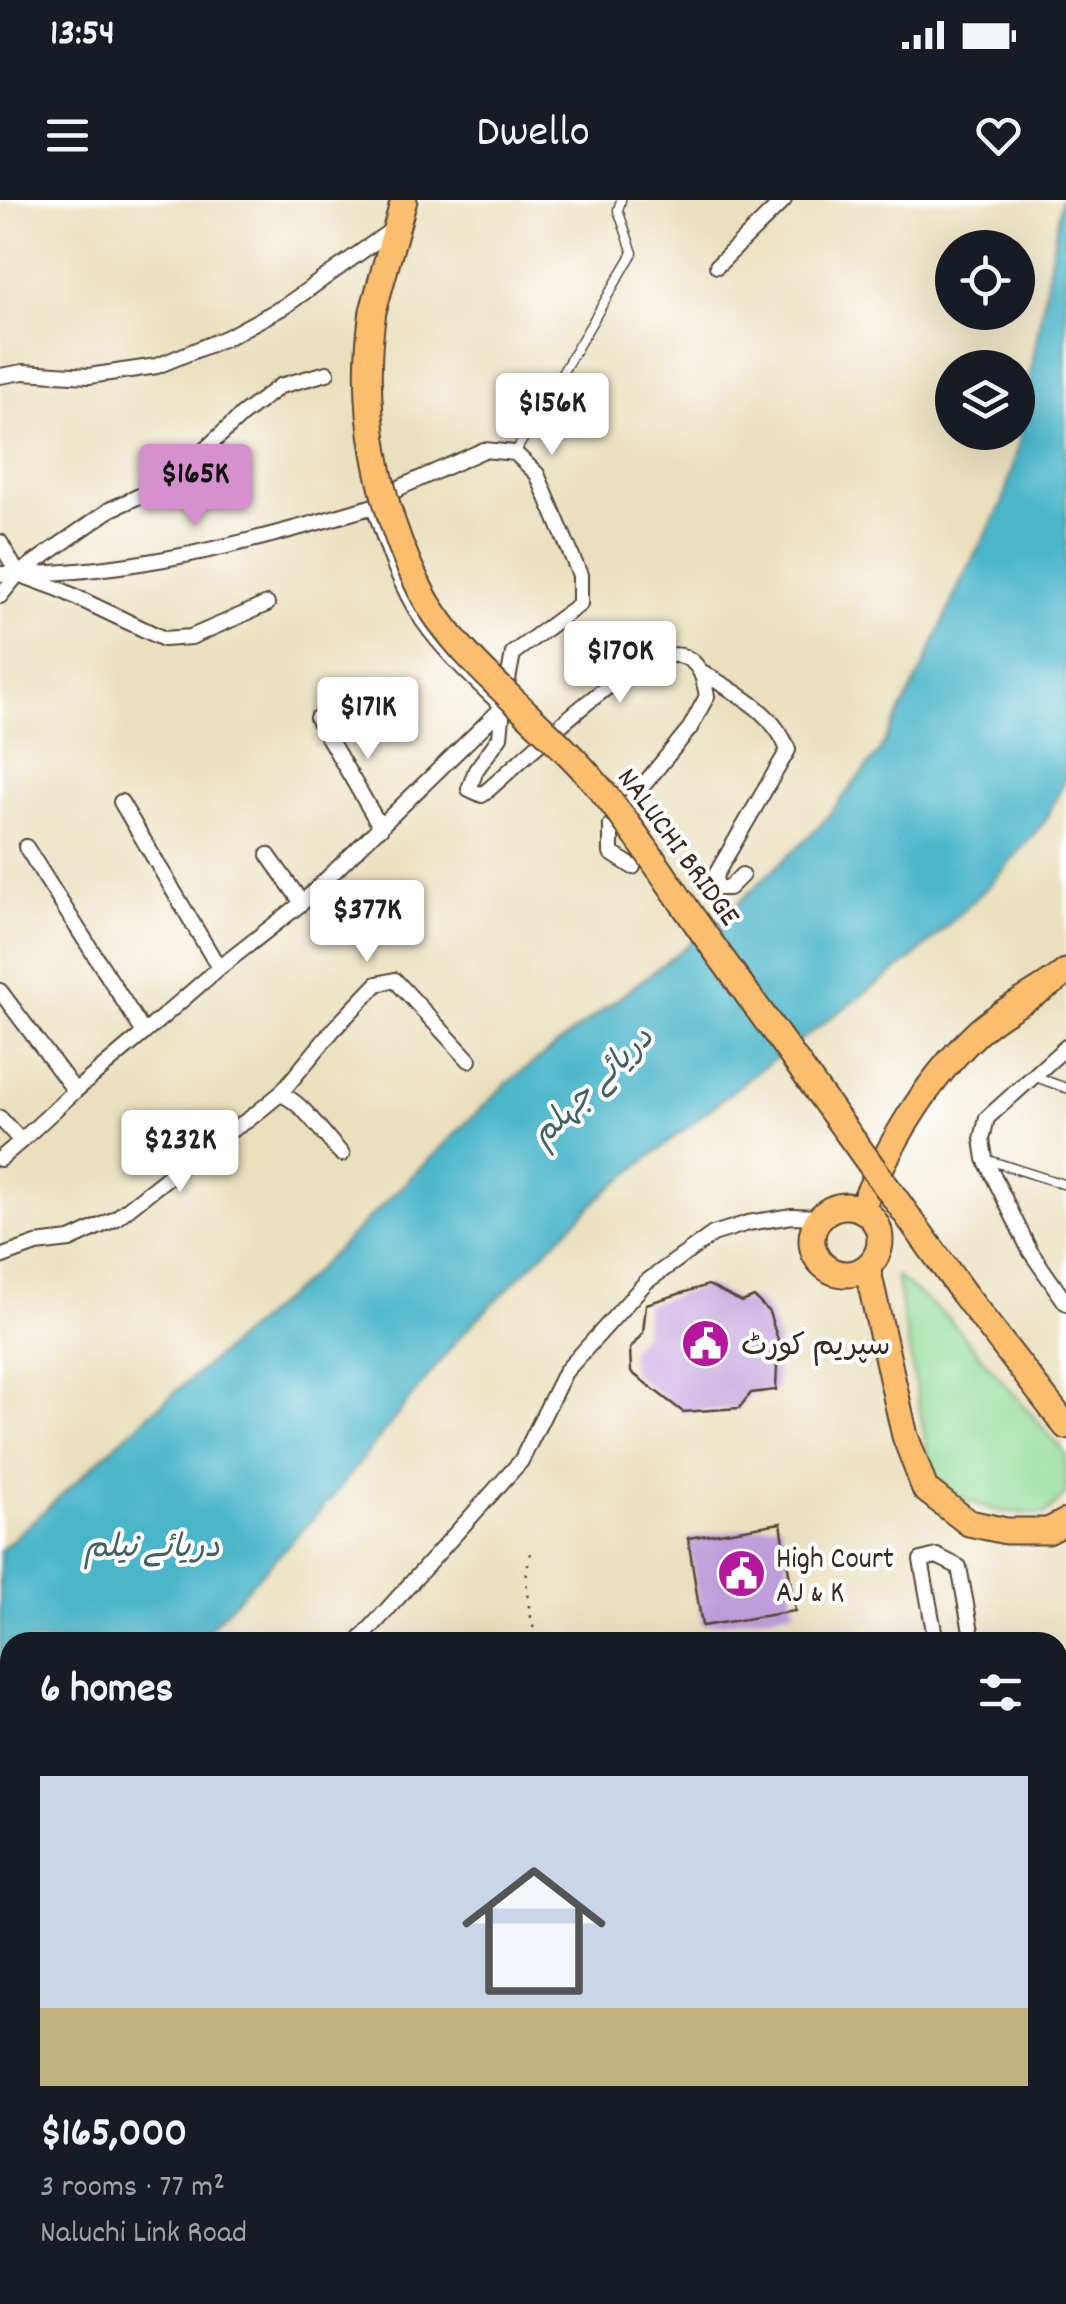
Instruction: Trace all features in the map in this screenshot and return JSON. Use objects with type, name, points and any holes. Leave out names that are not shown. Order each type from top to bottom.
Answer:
[{"type":"highway","name":"NALUCHI BRIDGE","points":[[404,200],[372,310],[366,383],[379,474],[390,518],[421,593],[481,666],[592,779],[964,1294],[1066,1426]]},
{"type":"highway","points":[[861,1209],[893,1140],[959,1052],[978,1031],[1066,972]]},
{"type":"highway","points":[[840,1206],[861,1209],[871,1216],[880,1236],[875,1258],[867,1267],[845,1274],[824,1266],[816,1257],[812,1236],[821,1217],[840,1206]]},
{"type":"highway","points":[[867,1267],[905,1436],[925,1489],[969,1522],[1006,1531],[1048,1531],[1066,1522]]},
{"type":"street","points":[[718,266],[784,200]]},
{"type":"street","points":[[0,376],[23,372],[89,376],[156,366],[228,337],[285,306],[393,229]]},
{"type":"street","points":[[0,596],[18,574],[111,509],[170,482],[242,415],[280,386],[327,373]]},
{"type":"street","points":[[0,574],[84,571],[139,564],[302,527],[374,506],[401,487],[484,450],[514,453],[536,474],[580,575],[580,604],[513,653],[500,737],[476,770],[468,789],[482,794],[507,776],[565,719],[641,664],[666,656],[684,656],[750,703],[780,730],[788,750],[715,876],[718,888],[729,888],[742,875]]},
{"type":"street","points":[[374,506],[389,554],[423,621],[468,674],[504,707]]},
{"type":"street","points":[[0,542],[18,574],[60,588],[164,640],[192,637],[266,604]]},
{"type":"street","points":[[633,867],[612,852],[612,825],[690,728],[708,696],[702,672]]},
{"type":"street","points":[[0,1159],[219,968],[302,903],[504,707]]},
{"type":"street","points":[[317,718],[381,828]]},
{"type":"street","points":[[121,802],[219,968]]},
{"type":"street","points":[[26,847],[144,1033]]},
{"type":"street","points":[[268,855],[302,903]]},
{"type":"street","points":[[0,1257],[36,1244],[70,1240],[114,1218],[280,1094],[377,984],[395,980],[469,1060]]},
{"type":"street","points":[[0,991],[74,1091]]},
{"type":"street","points":[[1066,1047],[988,1118],[982,1139],[986,1159],[1030,1251],[1066,1303]]},
{"type":"street","points":[[280,1094],[294,1099],[342,1154]]},
{"type":"street","points":[[0,1118],[21,1141]]},
{"type":"street","points":[[367,1632],[521,1461],[565,1372],[646,1282],[713,1234],[792,1216],[821,1217]]},
{"type":"street","points":[[934,1632],[921,1560],[937,1556],[959,1566],[970,1632]]},
{"type":"lane","points":[[514,453],[633,254],[618,210],[621,200]]},
{"type":"lane","points":[[1033,1076],[1066,1088]]},
{"type":"lane","points":[[986,1159],[1066,1184]]},
{"type":"path","points":[[531,1553],[527,1582],[535,1632]]},
{"type":"green space","points":[[896,1276],[947,1317],[1066,1454],[1066,1495],[1044,1515],[997,1511],[954,1496],[930,1467]]},
{"type":"water","name":"دریائے نیلم","points":[[1061,200],[1066,200],[1066,778],[1045,821],[993,882],[913,958],[751,1076],[600,1197],[460,1336],[330,1500],[206,1632],[0,1632],[0,1551],[152,1412],[309,1277],[507,1083],[717,923],[819,827],[879,752],[1002,504],[1017,450],[1035,450],[1035,350]]},
{"type":"building","name":"سپریم کورٹ","points":[[708,1285],[742,1302],[754,1297],[769,1312],[778,1340],[776,1390],[751,1393],[739,1408],[683,1412],[631,1372],[630,1349],[643,1333],[646,1304]]},
{"type":"building","name":"High Court AJ & K","points":[[781,1523],[795,1611],[702,1626],[688,1538]]},
{"type":"place","name":"سپریم کورٹ","points":[[706,1344]]},
{"type":"place","name":"High Court AJ & K","points":[[741,1574]]},
{"type":"water label","name":"دریائے جہلم","points":[[591,1085]]}]
